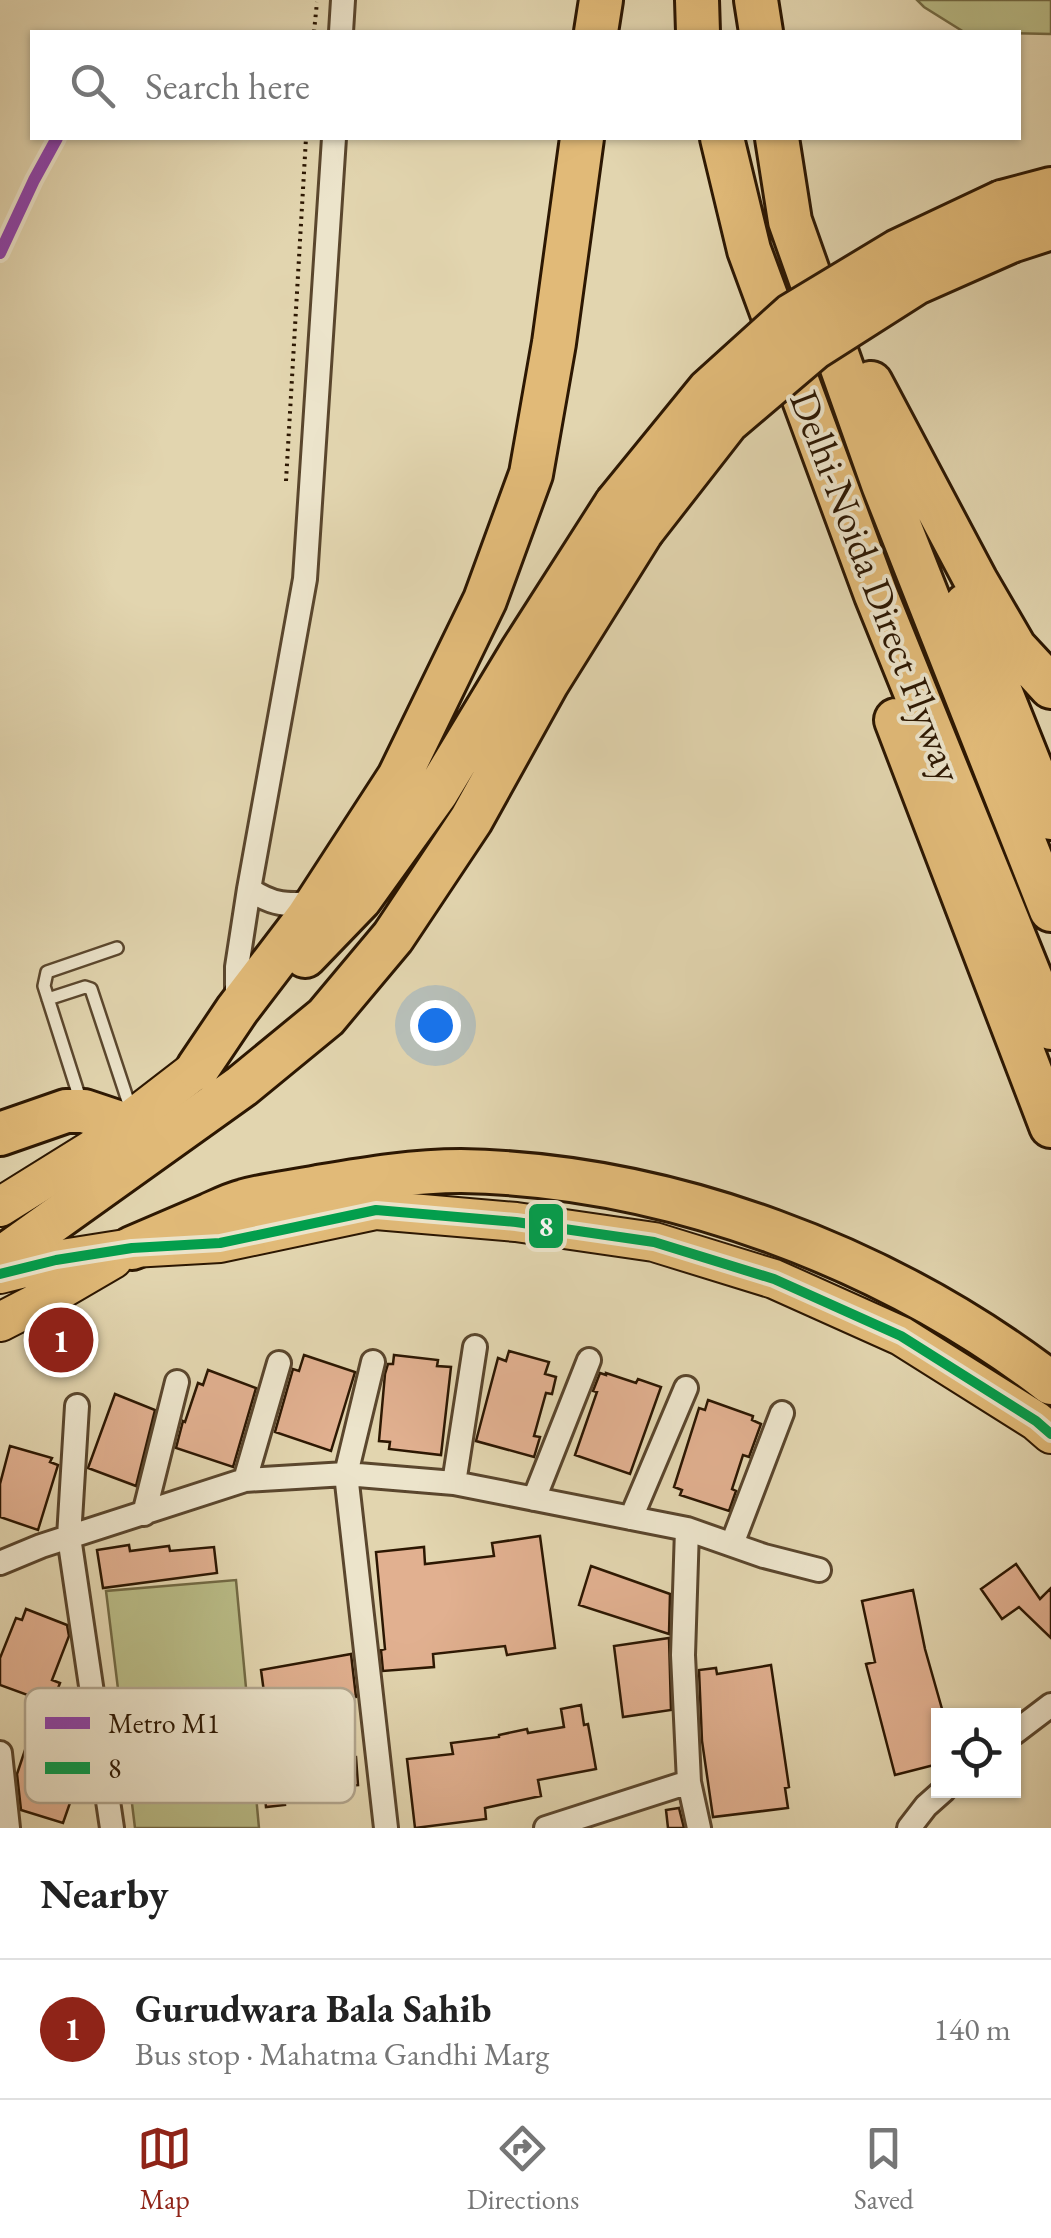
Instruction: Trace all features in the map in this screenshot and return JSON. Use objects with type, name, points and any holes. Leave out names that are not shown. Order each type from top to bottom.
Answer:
[{"type":"highway","points":[[596,30],[601,0]]},
{"type":"highway","points":[[697,0],[698,30]]},
{"type":"highway","points":[[756,0],[760,30]]},
{"type":"highway","points":[[198,1068],[317,903],[399,777],[485,600],[531,474],[554,343],[582,140]]},
{"type":"highway","name":"Delhi-Noida Direct Flyway","points":[[722,140],[749,250],[876,595],[1051,1028]]},
{"type":"highway","points":[[777,140],[790,222],[976,581],[1015,648],[1051,687]]},
{"type":"highway","points":[[198,1068],[360,899],[438,792],[522,651],[629,517],[727,422],[814,348],[916,283],[1051,188]]},
{"type":"highway","points":[[1006,221],[1051,228]]},
{"type":"highway","name":"Delhi-Noida Direct Flyway","points":[[790,222],[883,484],[1051,910]]},
{"type":"highway","points":[[807,407],[825,536],[1051,1126]]},
{"type":"highway","points":[[894,429],[1051,818]]},
{"type":"highway","points":[[0,1259],[242,1086],[326,1018],[393,937],[471,820],[547,683],[629,517]]},
{"type":"highway","points":[[0,1134],[66,1110],[114,1117]]},
{"type":"highway","points":[[132,1248],[244,1200],[385,1176],[460,1171],[609,1185],[706,1209],[802,1242],[926,1301],[1006,1349],[1051,1383]]},
{"type":"main road","points":[[0,1206],[92,1149],[114,1117],[198,1068]]},
{"type":"main road","points":[[0,1274],[132,1248],[220,1243],[376,1210],[516,1222],[654,1242],[774,1279],[901,1336],[1051,1434]]},
{"type":"main road","points":[[0,1322],[132,1248]]},
{"type":"street","points":[[341,30],[343,0]]},
{"type":"street","points":[[237,1010],[237,966],[248,889],[305,578],[334,140]]},
{"type":"street","points":[[248,889],[268,902],[317,903]]},
{"type":"street","points":[[454,1483],[475,1348]]},
{"type":"street","points":[[534,1499],[589,1360]]},
{"type":"street","points":[[374,1362],[346,1474],[386,1828]]},
{"type":"street","points":[[246,1480],[279,1363]]},
{"type":"street","points":[[144,1514],[178,1382]]},
{"type":"street","points":[[630,1518],[686,1388]]},
{"type":"street","points":[[77,1406],[68,1537],[91,1688]]},
{"type":"street","points":[[732,1544],[782,1413]]},
{"type":"street","points":[[0,1563],[246,1480],[346,1474],[454,1483],[687,1529],[819,1570]]},
{"type":"street","points":[[687,1529],[683,1655],[689,1782],[698,1828]]},
{"type":"street","points":[[1021,1728],[1051,1705]]},
{"type":"street","points":[[0,1752],[8,1828]]},
{"type":"street","points":[[546,1828],[593,1821],[689,1782]]},
{"type":"street","points":[[909,1828],[935,1798]]},
{"type":"street","points":[[108,1803],[112,1828]]},
{"type":"lane","points":[[114,1117],[44,986],[47,972],[117,948]]},
{"type":"lane","points":[[48,999],[91,988],[114,1117]]},
{"type":"path","points":[[314,30],[318,0]]},
{"type":"path","points":[[286,488],[306,140]]},
{"type":"green space","points":[[917,0],[1051,0],[1051,34],[961,30]]},
{"type":"green space","points":[[236,1580],[246,1688],[118,1688],[106,1591]]},
{"type":"green space","points":[[132,1803],[257,1803],[259,1828],[135,1828]]},
{"type":"building","points":[[509,1351],[549,1362],[545,1374],[556,1377],[552,1394],[546,1393],[534,1436],[540,1437],[534,1457],[476,1441],[498,1358],[506,1361]]},
{"type":"building","points":[[304,1355],[355,1372],[331,1451],[275,1432],[293,1369],[299,1371]]},
{"type":"building","points":[[394,1355],[438,1360],[437,1366],[451,1367],[441,1455],[389,1449],[390,1442],[379,1441],[385,1374]]},
{"type":"building","points":[[208,1370],[256,1388],[233,1467],[176,1448],[198,1383],[203,1385]]},
{"type":"building","points":[[600,1373],[661,1387],[630,1474],[575,1455]]},
{"type":"building","points":[[115,1394],[155,1410],[136,1486],[88,1468]]},
{"type":"building","points":[[708,1400],[753,1416],[752,1420],[761,1424],[749,1457],[743,1455],[729,1511],[680,1495],[682,1490],[674,1487],[699,1408],[705,1410]]},
{"type":"building","points":[[10,1446],[52,1458],[50,1462],[58,1465],[38,1530],[0,1517],[0,1484]]},
{"type":"building","points":[[540,1536],[555,1648],[507,1655],[505,1646],[433,1654],[434,1667],[383,1671],[381,1650],[385,1649],[376,1552],[424,1547],[425,1564],[494,1556],[492,1543]]},
{"type":"building","points":[[129,1545],[130,1551],[169,1546],[170,1551],[214,1547],[217,1573],[103,1588],[97,1550]]},
{"type":"building","points":[[1016,1564],[1040,1599],[1051,1588],[1051,1638],[1019,1607],[1002,1619],[981,1589]]},
{"type":"building","points":[[591,1566],[670,1594],[669,1634],[579,1605]]},
{"type":"building","points":[[913,1590],[942,1708],[931,1708],[931,1766],[895,1775],[866,1664],[875,1662],[862,1601]]},
{"type":"building","points":[[26,1609],[67,1625],[69,1636],[52,1680],[60,1683],[58,1688],[25,1688],[25,1694],[0,1685],[0,1658],[16,1618],[22,1620]]},
{"type":"building","points":[[669,1638],[671,1710],[623,1717],[614,1646]]},
{"type":"building","points":[[351,1654],[355,1688],[263,1688],[261,1670]]},
{"type":"building","points":[[771,1665],[789,1787],[785,1788],[788,1808],[713,1817],[702,1741],[699,1670],[716,1668],[717,1674]]},
{"type":"building","points":[[581,1705],[596,1769],[538,1780],[541,1796],[485,1808],[486,1819],[415,1828],[407,1759],[453,1754],[451,1743],[527,1729],[528,1733],[564,1727],[561,1709]]},
{"type":"building","points":[[25,1750],[25,1803],[70,1803],[63,1823],[21,1810],[17,1774]]},
{"type":"building","points":[[679,1808],[684,1828],[668,1828],[666,1810]]},
{"type":"metro line","name":"M1","points":[[0,253],[56,140]]},
{"type":"transit line","name":"8","points":[[0,1274],[132,1248],[220,1243],[376,1210],[516,1222],[654,1242],[774,1279],[901,1336],[1051,1434]]},
{"type":"place","name":"Gurudwara Bala Sahib","points":[[61,1340]]}]
